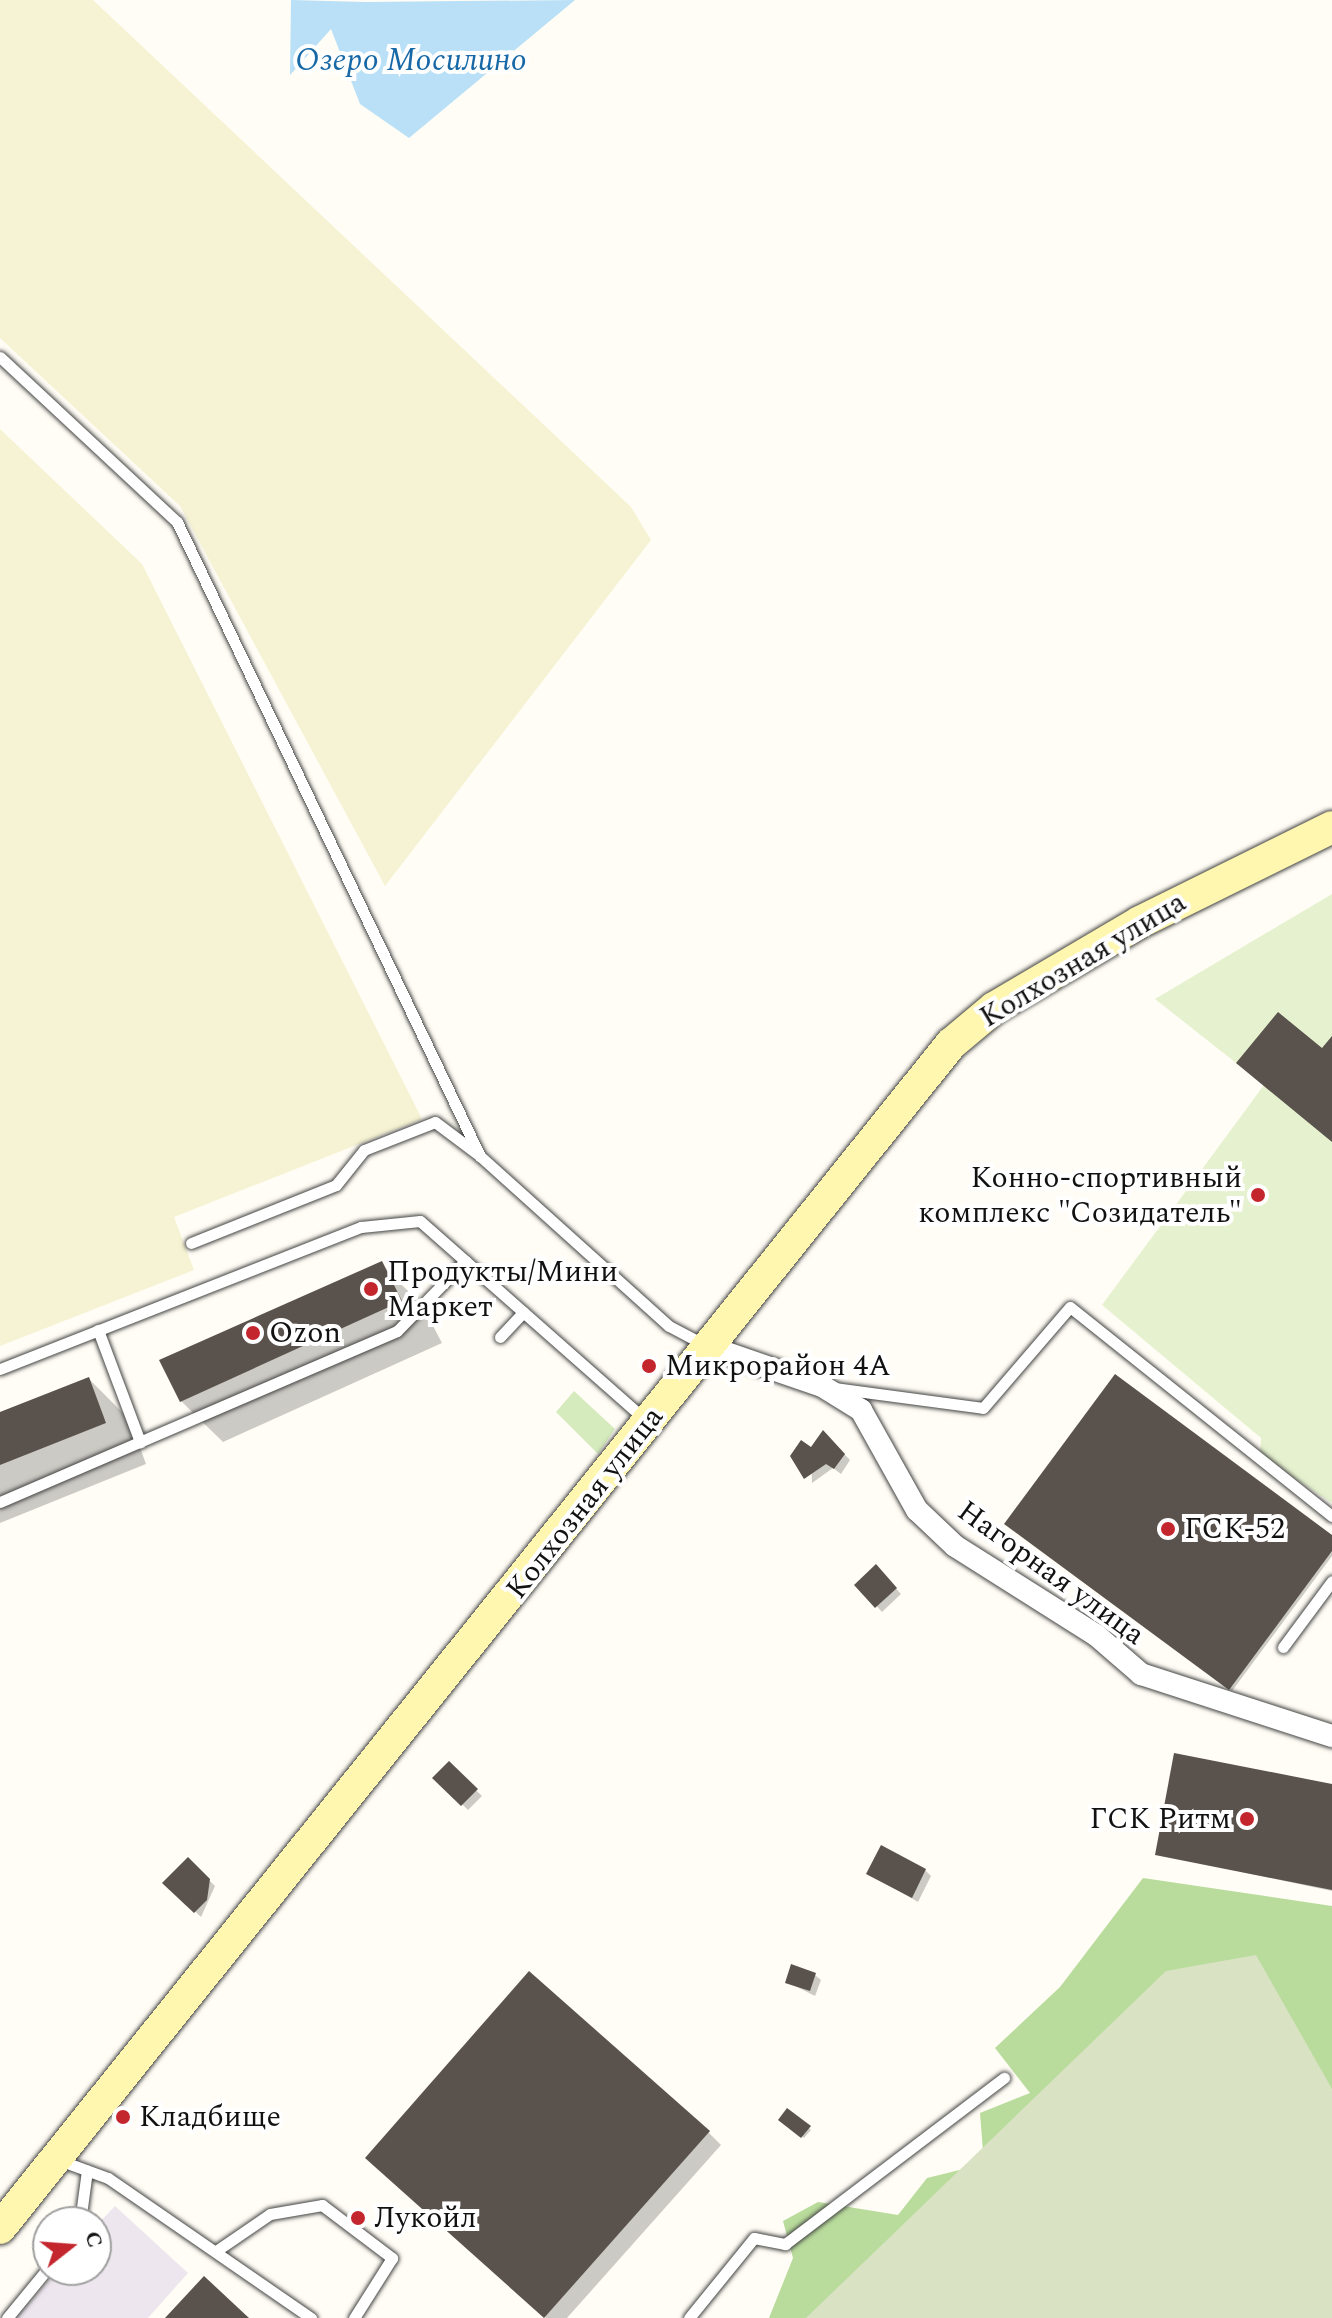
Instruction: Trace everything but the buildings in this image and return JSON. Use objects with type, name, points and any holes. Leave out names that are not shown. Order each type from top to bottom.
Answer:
[{"type":"street","name":"Колхозная улица","points":[[0,2228],[649,1423],[706,1346],[932,1065],[972,1025],[1140,922],[1332,827]]},
{"type":"street","name":"Нагорная улица","points":[[706,1346],[822,1386],[861,1410],[917,1510],[955,1546],[1096,1635],[1141,1674],[1332,1736]]},
{"type":"lane","points":[[0,357],[177,522],[480,1156]]},
{"type":"lane","points":[[191,1243],[336,1185],[364,1150],[435,1122],[480,1156],[669,1326],[706,1346]]},
{"type":"lane","points":[[0,1369],[361,1227],[420,1221],[649,1423]]},
{"type":"lane","points":[[0,1502],[397,1331],[465,1261]]},
{"type":"lane","points":[[822,1386],[983,1408],[1070,1307],[1332,1516]]},
{"type":"lane","points":[[500,1337],[523,1312]]},
{"type":"lane","points":[[98,1330],[140,1442]]},
{"type":"lane","points":[[1283,1647],[1332,1581]]},
{"type":"lane","points":[[689,2318],[754,2238],[785,2244],[1004,2078]]},
{"type":"lane","points":[[54,2158],[87,2170],[216,2251],[311,2318]]},
{"type":"lane","points":[[84,2206],[87,2170]]},
{"type":"lane","points":[[216,2251],[270,2214],[322,2205],[392,2258],[354,2318]]},
{"type":"lane","points":[[14,2314],[35,2286]]},
{"type":"shaded area","points":[[0,0],[93,0],[631,507],[651,540],[385,886],[180,506],[0,338]]},
{"type":"shaded area","points":[[0,429],[142,564],[422,1119],[174,1217],[194,1270],[0,1346]]},
{"type":"shaded area","points":[[115,2206],[188,2273],[148,2318],[16,2318],[44,2286],[112,2286],[112,2209]]},
{"type":"green space","name":"Конно-спортивный комплекс \"Созидатель\"","points":[[1332,894],[1332,1503],[1260,1455],[1261,1438],[1102,1305],[1264,1085],[1155,999]]},
{"type":"green space","points":[[574,1391],[615,1429],[598,1454],[556,1412]]},
{"type":"green space","points":[[1143,1878],[1332,1906],[1332,2318],[769,2318],[793,2258],[783,2221],[818,2202],[898,2215],[927,2178],[984,2164],[980,2113],[1030,2093],[995,2048],[1060,1987]]},
{"type":"green space","points":[[1256,1955],[1332,2089],[1332,2318],[806,2318],[1166,1971]]},
{"type":"water","name":"Озеро Мосилино","points":[[291,0],[575,0],[409,138],[360,104],[331,29],[290,75]]},
{"type":"place","name":"Конно-спортивный комплекс \"Созидатель\"","points":[[1258,1195]]},
{"type":"place","name":"Продукты/Мини Маркет","points":[[371,1289]]},
{"type":"place","name":"Ozon","points":[[253,1333]]},
{"type":"place","name":"Микрорайон 4А","points":[[649,1366]]},
{"type":"place","name":"ГСК-52","points":[[1168,1529]]},
{"type":"place","name":"ГСК Ритм","points":[[1247,1819]]},
{"type":"place","name":"Кладбище","points":[[123,2117]]},
{"type":"place","name":"Лукойл","points":[[358,2218]]}]
